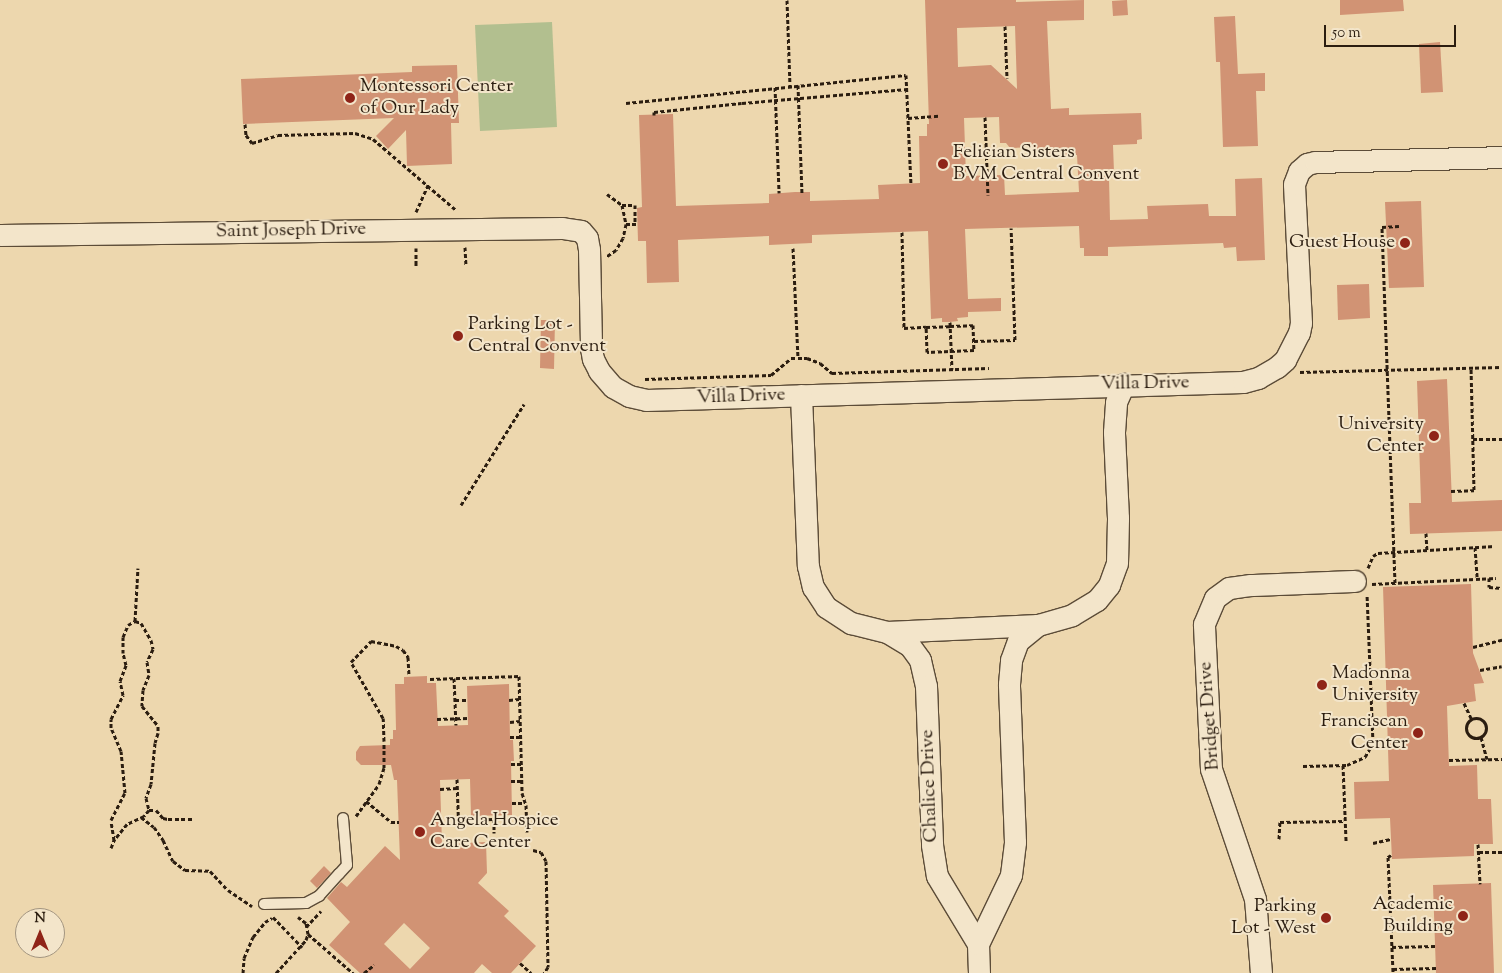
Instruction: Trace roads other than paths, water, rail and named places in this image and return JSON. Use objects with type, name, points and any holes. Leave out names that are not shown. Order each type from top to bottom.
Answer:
[{"type":"street","name":"Villa Drive","points":[[606,380],[629,396],[646,400],[1124,384],[1243,382],[1268,374],[1285,360],[1295,344],[1301,323],[1294,184],[1299,172],[1307,164],[1315,162],[1502,157]]},
{"type":"street","name":"Saint Joseph Drive","points":[[0,235],[562,228],[581,231],[587,238],[589,249],[591,348],[596,365],[606,380]]},
{"type":"street","name":"Chalice Drive","points":[[887,632],[1038,626],[1072,615],[1097,600],[1109,585],[1117,562],[1118,518],[1114,432],[1116,402],[1124,384]]},
{"type":"street","name":"Chalice Drive","points":[[801,395],[808,566],[813,587],[826,607],[845,619],[887,632],[910,646],[920,660],[926,686],[932,845],[937,876],[978,944]]},
{"type":"street","name":"Bridget Drive","points":[[1261,973],[1255,899],[1211,769],[1204,624],[1215,598],[1230,588],[1360,579]]},
{"type":"street","name":"Chalice Drive","points":[[979,973],[978,944],[1011,875],[1015,842],[1009,684],[1011,660],[1018,641],[1038,626]]},
{"type":"lane","points":[[262,909],[306,903],[319,896],[339,874],[346,865],[343,818]]},
{"type":"place","name":"Montessori Center of Our Lady","points":[[350,98]]},
{"type":"place","name":"Felician Sisters BVM Central Convent","points":[[943,164]]},
{"type":"place","name":"Guest House","points":[[1405,243]]},
{"type":"place","name":"Parking Lot - Central Convent","points":[[458,336]]},
{"type":"place","name":"University Center","points":[[1434,436]]},
{"type":"place","name":"Madonna University","points":[[1322,685]]},
{"type":"place","name":"Franciscan Center","points":[[1418,733]]},
{"type":"place","name":"Angela Hospice Care Center","points":[[420,832]]},
{"type":"place","name":"Academic Building","points":[[1463,916]]},
{"type":"place","name":"Parking Lot - West","points":[[1326,918]]}]
